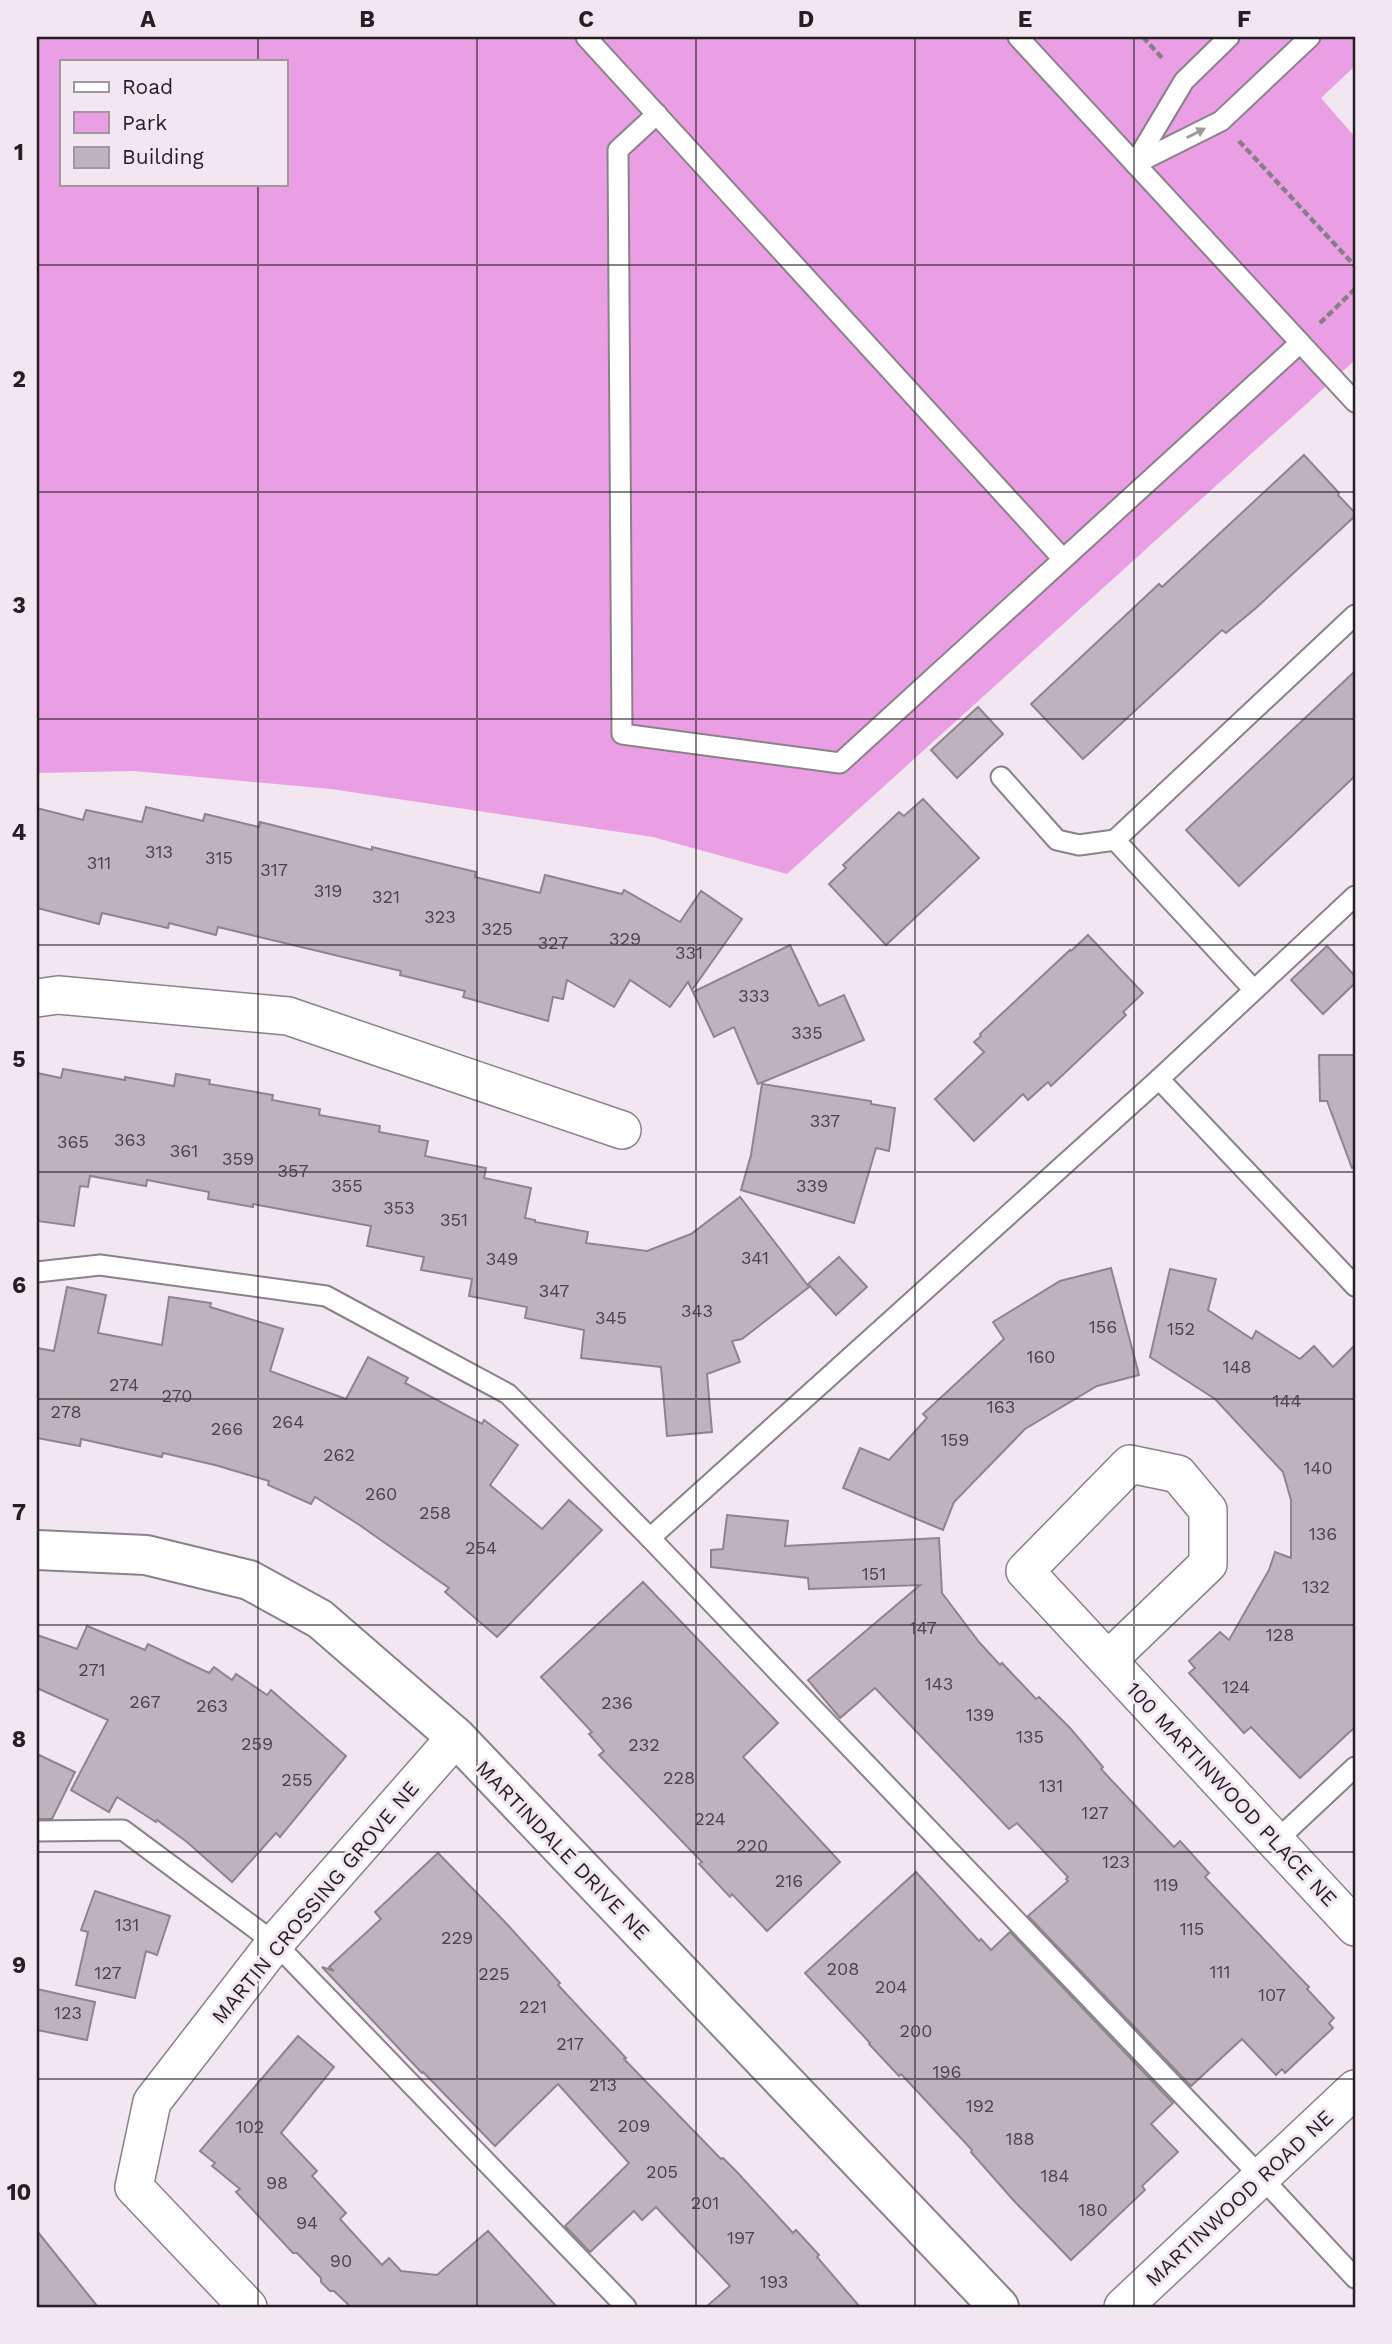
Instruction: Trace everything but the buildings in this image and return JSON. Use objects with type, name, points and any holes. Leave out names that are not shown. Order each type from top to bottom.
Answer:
[{"type":"street","points":[[37,998],[58,995],[288,1016],[622,1130]]},
{"type":"street","name":"100 MARTINWOOD PLACE NE","points":[[1108,1660],[1208,1564],[1208,1510],[1178,1474],[1130,1464],[1025,1571],[1355,1927]]},
{"type":"street","name":"MARTINDALE DRIVE NE","points":[[37,1550],[146,1555],[249,1580],[320,1619],[456,1737],[999,2307]]},
{"type":"street","name":"MARTIN CROSSING GROVE NE","points":[[248,2307],[134,2187],[152,2102],[275,1943],[456,1737]]},
{"type":"street","name":"MARTINWOOD ROAD NE","points":[[1123,2307],[1355,2089]]},
{"type":"lane","points":[[586,37],[1063,559]]},
{"type":"lane","points":[[1018,37],[1355,402]]},
{"type":"lane","points":[[1135,164],[1184,82],[1229,37]]},
{"type":"lane","points":[[1135,164],[1221,121],[1310,37]]},
{"type":"lane","points":[[657,114],[618,150],[622,734],[839,764],[1300,343]]},
{"type":"lane","points":[[1001,777],[1057,840],[1079,845],[1115,840],[1355,615]]},
{"type":"lane","points":[[1115,840],[1254,990]]},
{"type":"lane","points":[[650,1538],[1159,1079],[1355,895]]},
{"type":"lane","points":[[1159,1079],[1355,1286]]},
{"type":"lane","points":[[37,1272],[100,1265],[326,1296],[508,1394],[650,1538],[1355,2278]]},
{"type":"lane","points":[[1276,1841],[1355,1766]]},
{"type":"lane","points":[[37,1831],[123,1830],[275,1943],[626,2307]]},
{"type":"path","points":[[1143,37],[1184,82]]},
{"type":"path","points":[[1221,121],[1355,266]]},
{"type":"path","points":[[1300,343],[1355,289]]},
{"type":"green space","points":[[37,37],[1355,37],[1355,66],[1321,98],[1355,137],[1355,360],[787,874],[653,837],[331,789],[134,771],[37,773]]}]
